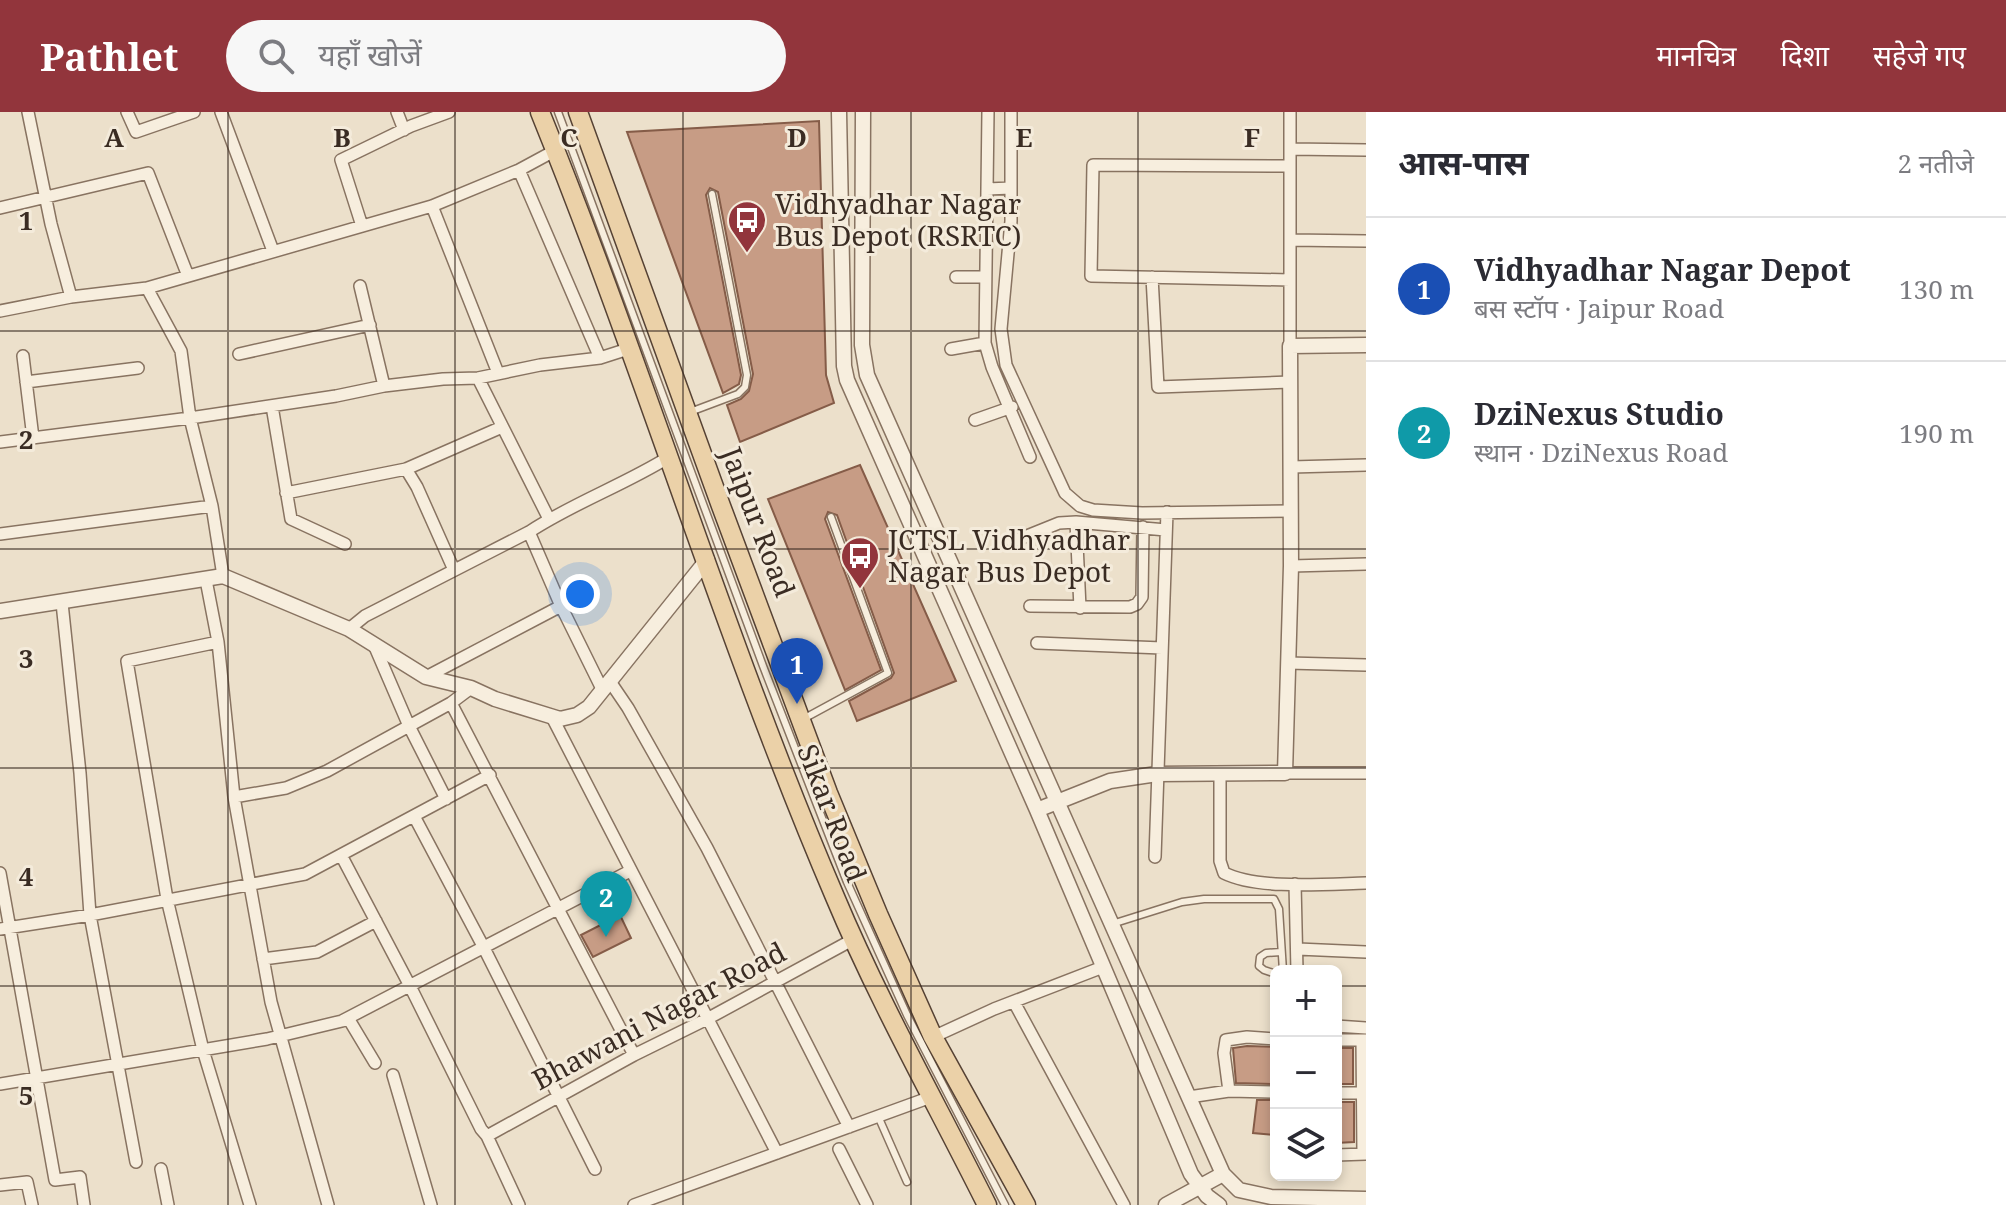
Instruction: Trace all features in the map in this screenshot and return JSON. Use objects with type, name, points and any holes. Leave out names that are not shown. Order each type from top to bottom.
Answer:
[{"type":"main road","name":"Sikar Road","points":[[540,112],[786,775],[854,939],[987,1205]]},
{"type":"main road","name":"Jaipur Road","points":[[578,112],[801,719],[878,914],[933,1037],[1026,1205]]},
{"type":"street","points":[[28,112],[71,297]]},
{"type":"street","points":[[127,112],[136,132],[194,112]]},
{"type":"street","points":[[221,112],[273,251]]},
{"type":"street","points":[[397,112],[404,130]]},
{"type":"street","points":[[362,226],[341,160],[449,112]]},
{"type":"street","points":[[839,112],[844,366],[852,392],[1200,1188],[1219,1205]]},
{"type":"street","points":[[863,112],[862,345],[867,375],[1223,1174],[1239,1190],[1270,1201],[1366,1199]]},
{"type":"street","points":[[988,112],[985,343],[1008,408],[1030,457]]},
{"type":"street","points":[[1011,112],[1011,221],[1001,329],[1006,365],[1065,493],[1080,506],[1093,510],[1291,511]]},
{"type":"street","points":[[1285,773],[1291,566],[1290,112]]},
{"type":"street","points":[[1290,149],[1366,150]]},
{"type":"street","points":[[0,311],[71,297],[147,288],[432,206],[519,170],[556,150]]},
{"type":"street","points":[[1290,166],[1093,165],[1091,276],[1290,280]]},
{"type":"street","points":[[519,170],[600,358]]},
{"type":"street","points":[[0,208],[148,173],[188,276]]},
{"type":"street","points":[[987,189],[1011,188]]},
{"type":"street","points":[[432,206],[498,373]]},
{"type":"street","points":[[1290,240],[1366,241]]},
{"type":"street","points":[[956,277],[984,277]]},
{"type":"street","points":[[1152,277],[1158,387],[1290,382]]},
{"type":"street","points":[[360,286],[384,386]]},
{"type":"street","points":[[147,288],[181,351],[190,418],[212,506],[223,576]]},
{"type":"street","points":[[239,354],[370,325]]},
{"type":"street","points":[[951,349],[985,343]]},
{"type":"street","points":[[1290,346],[1366,345]]},
{"type":"street","points":[[0,442],[190,418],[384,386],[478,378],[600,358],[628,349]]},
{"type":"street","points":[[23,356],[33,438]]},
{"type":"street","points":[[26,382],[138,368]]},
{"type":"street","points":[[478,378],[549,519]]},
{"type":"street","points":[[975,420],[1021,403]]},
{"type":"street","points":[[272,406],[291,519],[345,544]]},
{"type":"street","points":[[286,493],[406,469],[502,427]]},
{"type":"street","points":[[349,629],[365,616],[549,519],[602,495],[669,457]]},
{"type":"street","points":[[1291,467],[1366,465]]},
{"type":"street","points":[[406,469],[454,570]]},
{"type":"street","points":[[0,534],[212,506]]},
{"type":"street","points":[[1155,857],[1167,512]]},
{"type":"street","points":[[1012,542],[1050,526],[1076,522],[1166,530]]},
{"type":"street","points":[[1076,522],[1080,608]]},
{"type":"street","points":[[1030,606],[1080,608],[1130,607],[1137,604],[1142,597],[1143,527]]},
{"type":"street","points":[[529,532],[561,606],[605,684],[628,708],[707,848],[849,1127]]},
{"type":"street","points":[[0,611],[223,576],[349,629],[426,677],[471,688],[495,699],[560,719],[577,715],[589,707],[707,560]]},
{"type":"street","points":[[1291,566],[1366,564]]},
{"type":"street","points":[[206,580],[218,642],[234,797],[263,959],[279,1036],[328,1205]]},
{"type":"street","points":[[62,603],[80,773],[90,915],[136,1162]]},
{"type":"street","points":[[426,677],[561,606]]},
{"type":"street","points":[[218,642],[127,661],[167,899],[203,1050],[250,1205]]},
{"type":"street","points":[[1037,643],[1162,648]]},
{"type":"street","points":[[375,647],[409,726],[446,799]]},
{"type":"street","points":[[1288,663],[1366,665]]},
{"type":"street","points":[[234,797],[286,788],[327,771],[451,703],[471,688]]},
{"type":"street","points":[[451,703],[634,1055]]},
{"type":"street","points":[[552,717],[777,1153]]},
{"type":"street","points":[[1037,810],[1110,781],[1157,774],[1366,773]]},
{"type":"street","points":[[5,928],[305,874],[490,775]]},
{"type":"street","points":[[1220,776],[1220,861],[1224,873],[1237,879],[1295,884],[1366,883]]},
{"type":"street","points":[[414,816],[595,1169]]},
{"type":"street","points":[[341,855],[487,1136],[519,1205]]},
{"type":"street","points":[[0,1084],[279,1036],[348,1018],[630,871]]},
{"type":"street","points":[[0,873],[5,928],[55,1180],[80,1177],[84,1205]]},
{"type":"street","points":[[1295,884],[1297,965]]},
{"type":"street","points":[[263,959],[317,952],[376,921]]},
{"type":"street","name":"Bhawani Nagar Road","points":[[487,1136],[854,939]]},
{"type":"street","points":[[1298,949],[1366,952]]},
{"type":"street","points":[[933,1037],[1103,967]]},
{"type":"street","points":[[1014,1002],[1124,1205]]},
{"type":"street","points":[[348,1018],[375,1063]]},
{"type":"street","points":[[1342,1028],[1365,1036]]},
{"type":"street","points":[[1342,1039],[1365,1036]]},
{"type":"street","points":[[1342,1155],[1364,1154],[1365,1036]]},
{"type":"street","points":[[1229,1091],[1224,1053],[1226,1040],[1270,1039]]},
{"type":"street","points":[[393,1075],[431,1205]]},
{"type":"street","points":[[1189,1097],[1229,1091],[1270,1092]]},
{"type":"street","points":[[1342,1093],[1365,1093]]},
{"type":"street","points":[[634,1205],[931,1097]]},
{"type":"street","points":[[839,1149],[867,1205]]},
{"type":"street","points":[[161,1169],[168,1205]]},
{"type":"street","points":[[1166,1205],[1223,1174]]},
{"type":"street","points":[[0,1185],[27,1182],[32,1205]]},
{"type":"lane","points":[[558,112],[763,666],[847,882],[907,1015],[1005,1205]]},
{"type":"lane","points":[[687,413],[738,394],[745,387],[747,375],[712,194]]},
{"type":"lane","points":[[801,719],[888,673],[831,517]]},
{"type":"lane","points":[[1112,924],[1182,902],[1274,899],[1279,909],[1282,965]]},
{"type":"lane","points":[[1270,971],[1259,966],[1260,957],[1266,953],[1281,952]]},
{"type":"lane","points":[[878,1116],[907,1182]]},
{"type":"building","name":"Vidhyadhar Nagar Bus Depot (RSRTC)","points":[[819,121],[826,375],[834,403],[740,442],[727,405],[741,399],[749,391],[753,374],[718,192],[710,188],[706,195],[741,375],[739,384],[723,393],[627,132]]},
{"type":"building","name":"JCTSL Vidhyadhar Nagar Bus Depot","points":[[860,465],[956,681],[857,721],[849,701],[891,678],[894,673],[837,515],[828,512],[825,519],[881,670],[845,690],[768,499]]},
{"type":"building","points":[[620,915],[631,938],[593,957],[581,935]]},
{"type":"building","points":[[1270,1047],[1270,1084],[1236,1083],[1233,1048]]},
{"type":"building","points":[[1342,1048],[1353,1048],[1353,1084],[1342,1084]]},
{"type":"building","points":[[1257,1100],[1270,1100],[1270,1134],[1253,1133]]},
{"type":"building","points":[[1342,1102],[1354,1102],[1354,1142],[1342,1143]]},
{"type":"place","name":"Vidhyadhar Nagar Bus Depot (RSRTC)","points":[[747,254]]},
{"type":"place","name":"JCTSL Vidhyadhar Nagar Bus Depot","points":[[860,590]]},
{"type":"place","name":"Vidhyadhar Nagar Depot","points":[[797,704]]},
{"type":"place","name":"DziNexus Studio","points":[[606,937]]}]
